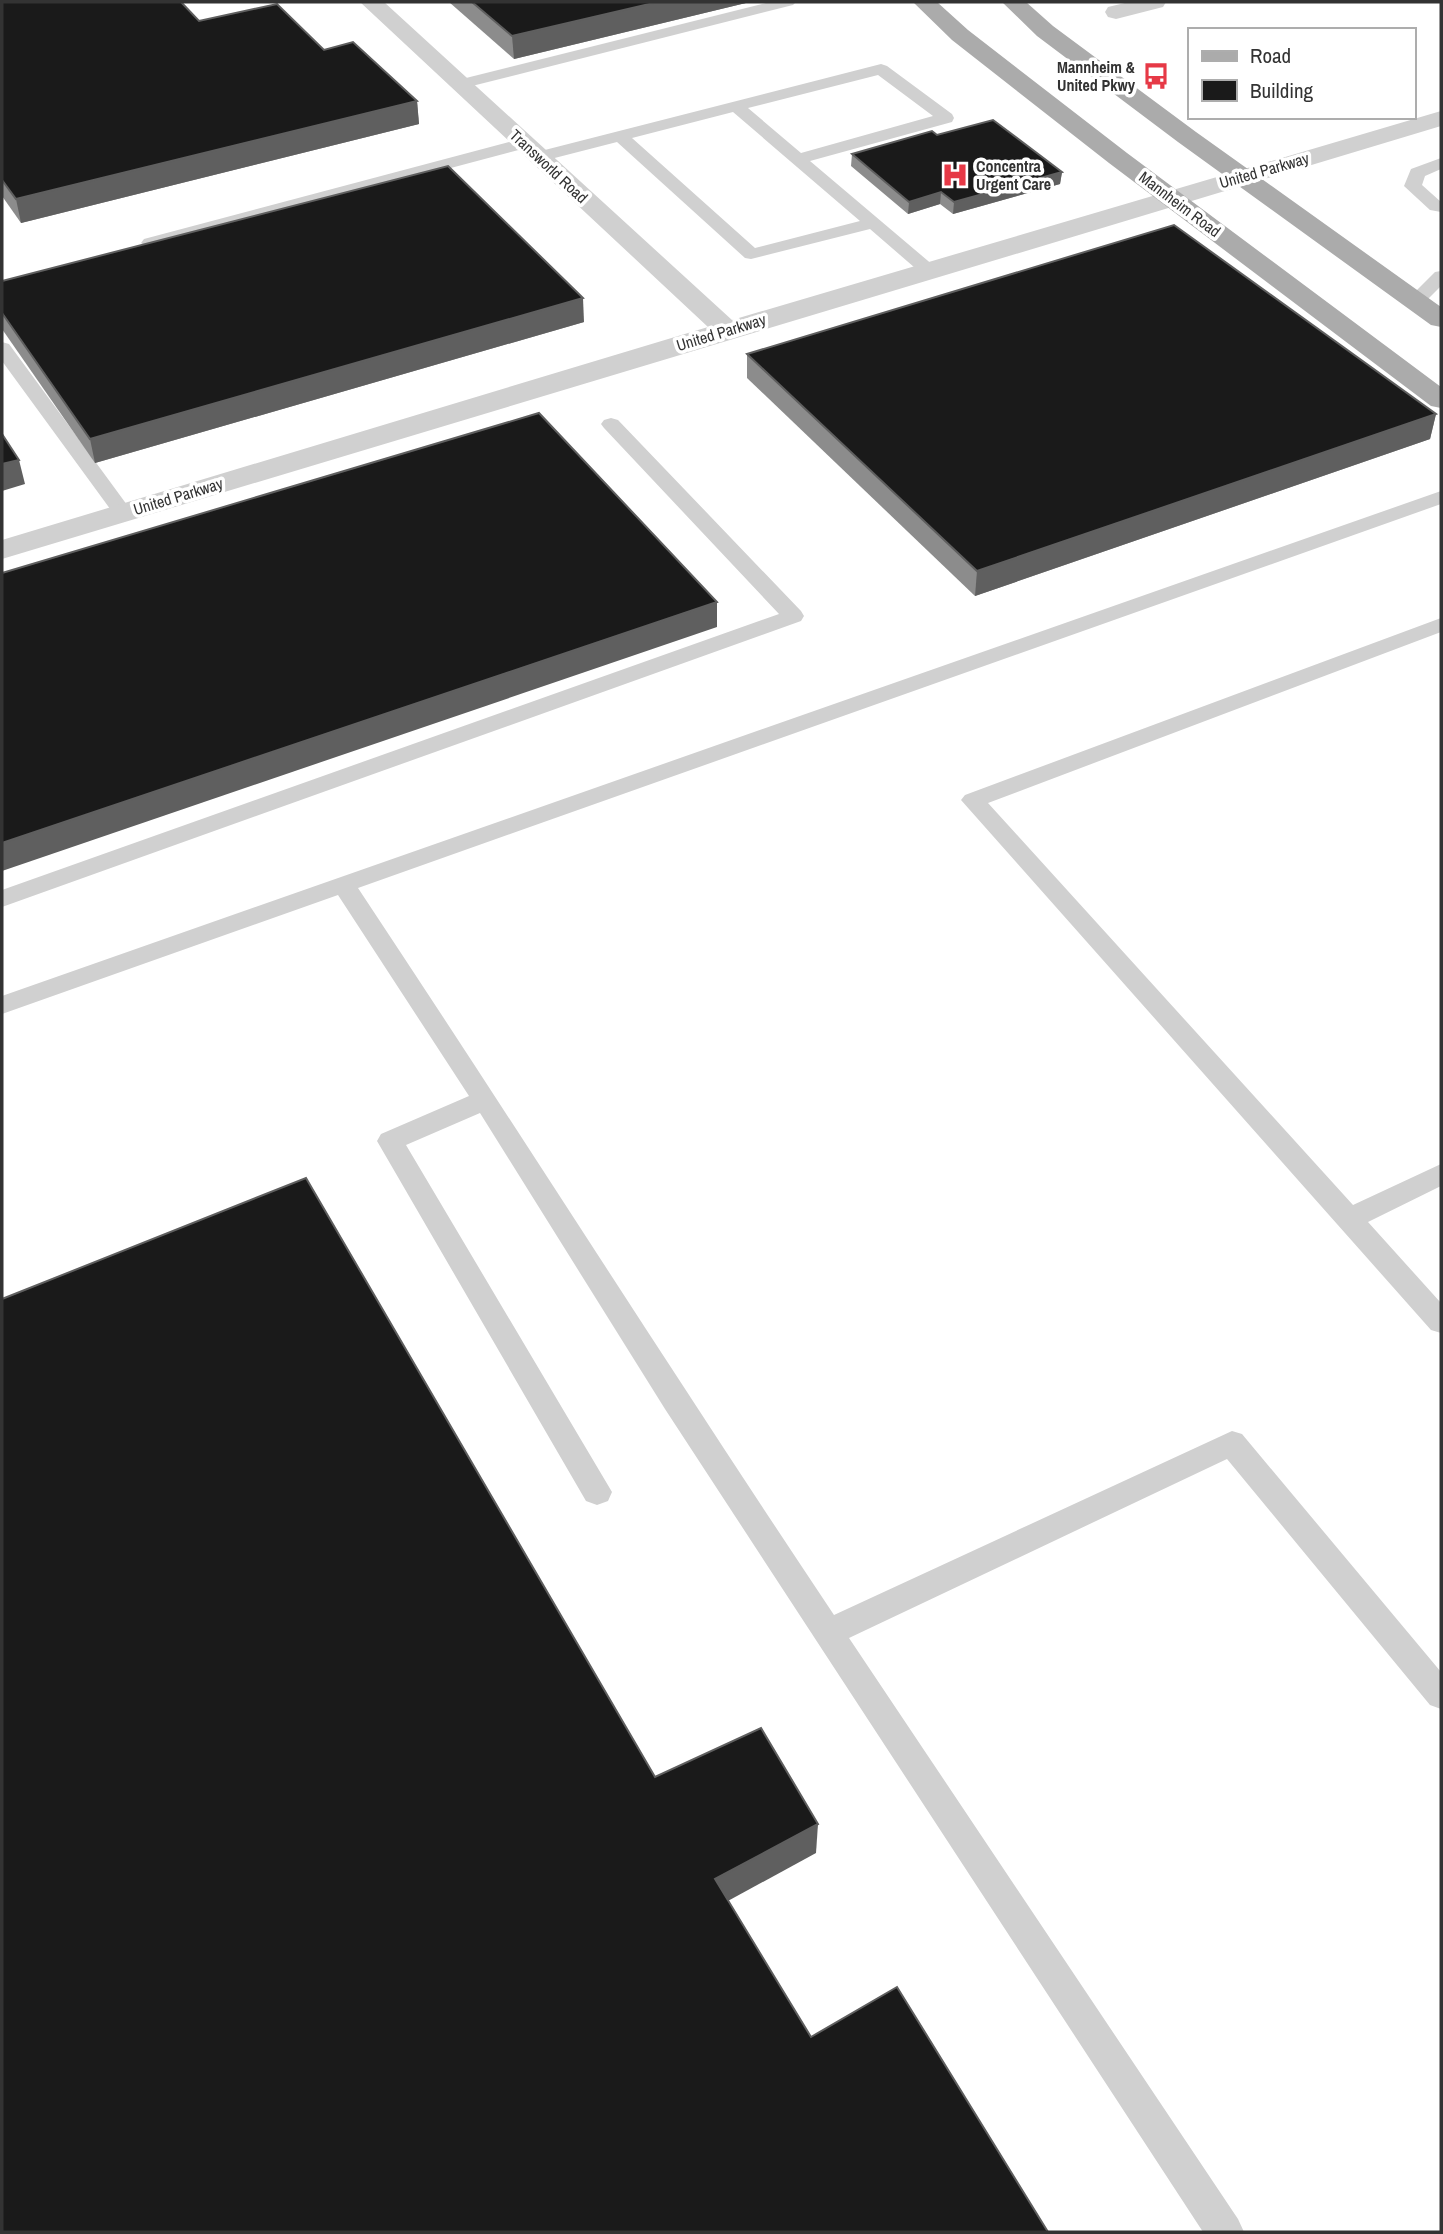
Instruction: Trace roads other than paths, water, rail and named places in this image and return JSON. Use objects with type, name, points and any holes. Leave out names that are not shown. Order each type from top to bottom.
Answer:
[{"type":"main road","name":"Mannheim Road","points":[[924,2],[960,35],[1171,198],[1441,400]]},
{"type":"main road","points":[[1013,2],[1045,31],[1441,319]]},
{"type":"street","name":"Transworld Road","points":[[371,2],[727,330]]},
{"type":"street","points":[[1116,12],[1156,2]]},
{"type":"street","name":"United Parkway","points":[[2,550],[727,330],[1441,118]]},
{"type":"lane","points":[[460,84],[788,2]]},
{"type":"lane","points":[[136,247],[531,150],[620,136],[881,69],[946,118],[798,159]]},
{"type":"lane","points":[[736,106],[928,270]]},
{"type":"lane","points":[[620,136],[751,254],[874,223]]},
{"type":"lane","points":[[1441,163],[1417,173],[1413,186],[1436,206],[1441,207]]},
{"type":"lane","points":[[1416,301],[1441,276]]},
{"type":"lane","points":[[2,348],[123,513]]},
{"type":"lane","points":[[2,899],[793,617],[611,424]]},
{"type":"lane","points":[[2,1005],[1441,497]]},
{"type":"lane","points":[[1441,625],[973,800],[1441,1322]]},
{"type":"lane","points":[[343,884],[485,1100],[676,1401],[1225,2232]]},
{"type":"lane","points":[[485,1100],[390,1140],[597,1492]]},
{"type":"lane","points":[[1349,1219],[1441,1174]]},
{"type":"lane","points":[[828,1633],[1232,1443],[1441,1695]]},
{"type":"place","name":"Mannheim & United Pkwy","points":[[1156,76]]},
{"type":"place","name":"Concentra Urgent Care","points":[[955,175]]}]
